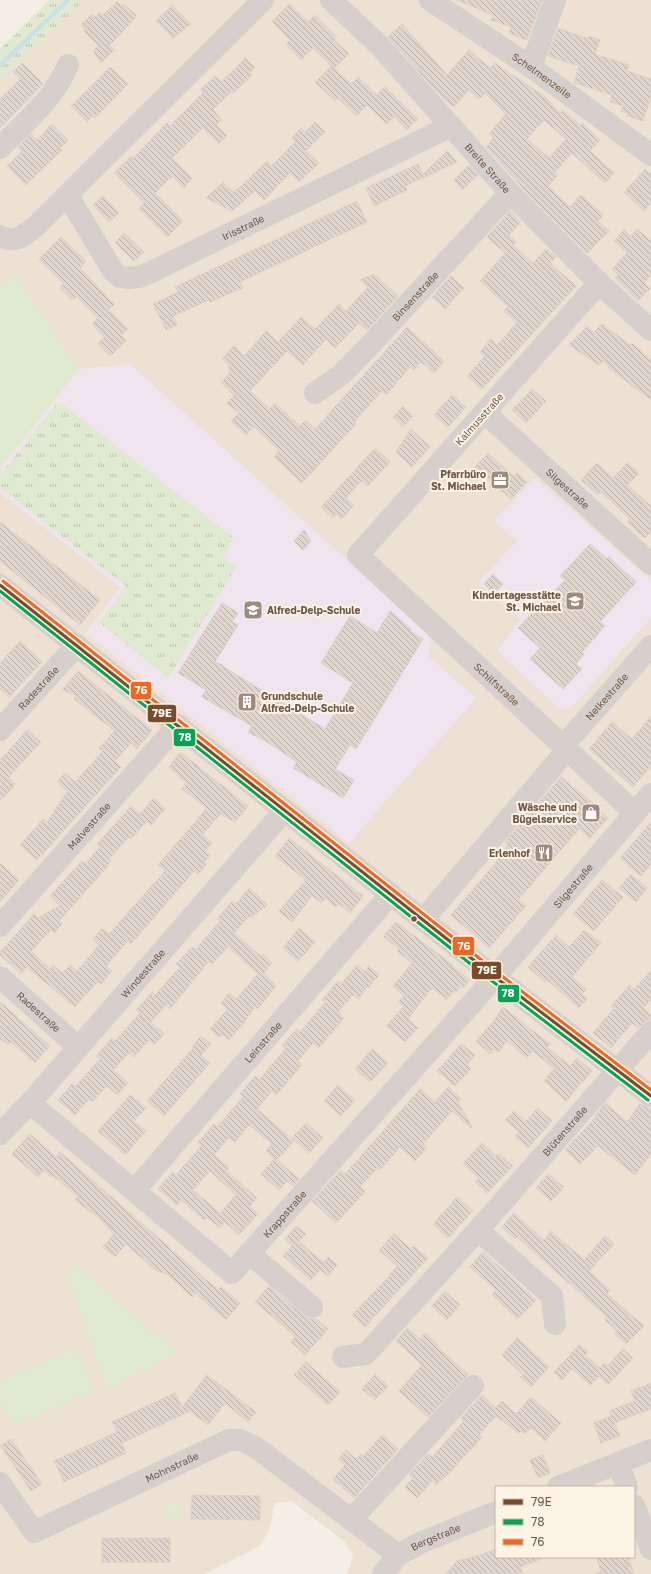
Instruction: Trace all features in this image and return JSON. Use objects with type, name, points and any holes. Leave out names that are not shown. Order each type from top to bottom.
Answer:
[{"type":"street","points":[[0,236],[6,239],[15,239],[24,236],[68,196],[263,0]]},
{"type":"street","name":"Breite Straße","points":[[331,0],[379,45],[510,193],[599,283],[651,330]]},
{"type":"street","name":"Schelmenzeile","points":[[430,0],[530,67],[651,154]]},
{"type":"street","points":[[530,67],[555,0]]},
{"type":"street","points":[[0,148],[53,94],[62,80],[68,65]]},
{"type":"street","name":"Irisstraße","points":[[68,196],[113,270],[120,276],[139,276],[221,238],[451,126]]},
{"type":"street","name":"Binsenstraße","points":[[315,393],[342,374],[510,193]]},
{"type":"street","name":"Kalmusstraße","points":[[358,555],[485,414],[599,283]]},
{"type":"street","name":"Silgestraße","points":[[485,414],[651,564]]},
{"type":"street","name":"Schilfstraße","points":[[358,555],[635,813]]},
{"type":"street","points":[[0,585],[495,977],[651,1096]]},
{"type":"street","name":"Radestraße","points":[[0,730],[77,645]]},
{"type":"street","name":"Nelkestraße","points":[[423,920],[651,646]]},
{"type":"street","name":"Malvestraße","points":[[0,926],[178,725]]},
{"type":"street","name":"Silgestraße","points":[[495,977],[651,794]]},
{"type":"street","name":"Windestraße","points":[[0,1134],[30,1103],[285,810]]},
{"type":"street","name":"Leinstraße","points":[[134,1191],[391,894]]},
{"type":"street","name":"Radestraße","points":[[0,977],[78,1047]]},
{"type":"street","name":"Krappstraße","points":[[30,1103],[232,1273],[495,977]]},
{"type":"street","name":"Blütenstraße","points":[[343,1357],[366,1354],[478,1230],[651,1032]]},
{"type":"street","points":[[478,1230],[552,1296],[555,1324]]},
{"type":"street","points":[[249,1253],[312,1307]]},
{"type":"street","points":[[352,1520],[473,1386]]},
{"type":"street","name":"Mohnstraße","points":[[0,1483],[34,1532],[229,1440],[240,1440],[254,1446],[398,1555]]},
{"type":"street","points":[[560,1486],[651,1450]]},
{"type":"street","points":[[618,1463],[627,1486]]},
{"type":"street","points":[[635,1508],[651,1549]]},
{"type":"street","name":"Bergstraße","points":[[383,1574],[398,1555],[420,1543],[495,1512]]},
{"type":"shaded area","points":[[49,0],[651,0],[651,1574],[347,1574],[353,1555],[344,1541],[291,1501],[275,1503],[269,1530],[260,1546],[204,1574],[0,1574],[0,49]]},
{"type":"shaded area","name":"Alfred-Delp-Schule","points":[[130,364],[431,636],[428,656],[476,698],[349,843],[86,633],[120,587],[0,493],[0,468],[79,369]]},
{"type":"shaded area","name":"Kindertagesstätte St. Michael","points":[[535,478],[651,580],[651,618],[570,709],[560,709],[497,651],[521,620],[478,583],[517,541],[494,521]]},
{"type":"green space","points":[[50,0],[85,0],[0,81],[0,49]]},
{"type":"green space","points":[[16,274],[79,369],[0,468],[0,288]]},
{"type":"green space","points":[[59,401],[234,538],[223,558],[237,566],[168,678],[99,622],[126,586],[0,488],[0,475]]},
{"type":"green space","points":[[76,1265],[178,1353],[106,1390],[68,1274]]},
{"type":"green space","points":[[76,1348],[95,1390],[12,1427],[0,1401],[0,1381]]},
{"type":"green space","points":[[164,1503],[182,1503],[182,1519],[163,1519]]},
{"type":"building","points":[[456,0],[542,0],[527,40],[509,33],[511,27],[491,20],[493,15]]},
{"type":"building","points":[[117,2],[121,6],[124,4],[137,16],[109,46],[114,50],[101,63],[93,51],[99,46],[84,31],[85,30],[81,25],[92,14],[95,17],[100,12],[103,15]]},
{"type":"building","points":[[289,4],[308,22],[315,15],[337,37],[334,40],[349,54],[334,68],[351,84],[358,77],[377,95],[385,87],[418,119],[407,130],[394,117],[387,124],[367,105],[356,116],[338,98],[335,101],[315,82],[331,66],[313,48],[301,60],[286,44],[290,40],[272,21]]},
{"type":"building","points":[[172,5],[191,24],[173,38],[156,21]]},
{"type":"building","points":[[402,24],[447,75],[469,50],[490,68],[495,63],[545,97],[560,113],[563,110],[580,125],[582,123],[600,140],[590,151],[614,173],[605,183],[572,153],[555,172],[558,175],[548,186],[570,207],[581,195],[603,215],[598,221],[609,231],[587,253],[532,198],[486,147],[494,138],[489,134],[506,114],[485,93],[479,99],[469,90],[453,107],[438,93],[388,37]],"holes":[[[544,120],[566,139],[549,158],[527,139]]]},
{"type":"building","points":[[558,28],[588,39],[589,36],[600,40],[595,54],[629,65],[627,71],[651,79],[651,97],[643,121],[627,116],[628,113],[621,111],[623,106],[610,102],[612,95],[574,83],[579,66],[548,56]]},
{"type":"building","points":[[245,58],[255,68],[250,73],[252,75],[233,94],[231,92],[213,110],[222,120],[216,125],[227,136],[219,144],[203,128],[172,158],[192,178],[184,188],[172,176],[155,193],[183,221],[167,237],[139,209],[144,203],[114,173],[131,156],[133,158],[167,123],[170,126],[203,93],[200,90],[215,76],[221,82]]},
{"type":"building","points":[[22,63],[43,84],[0,128],[0,99],[20,79],[13,72]]},
{"type":"building","points":[[110,67],[128,84],[95,118],[93,116],[87,122],[71,106]]},
{"type":"building","points":[[315,122],[325,132],[306,151],[319,163],[299,182],[290,173],[264,200],[255,191],[232,211],[206,198],[223,182],[233,192],[267,161],[271,166],[296,141],[292,137],[301,128],[305,132]]},
{"type":"building","points":[[52,124],[68,140],[60,148],[62,150],[26,185],[7,166],[22,151],[18,147],[31,134],[37,140]]},
{"type":"building","points":[[447,151],[457,162],[405,186],[407,190],[374,206],[366,188],[418,164],[423,174]]},
{"type":"building","points":[[469,165],[478,175],[462,190],[454,180]]},
{"type":"building","points":[[645,169],[651,174],[651,203],[644,211],[624,192]]},
{"type":"building","points":[[103,196],[119,213],[109,222],[93,205]]},
{"type":"building","points":[[357,201],[367,222],[240,282],[243,288],[210,302],[209,300],[173,316],[177,325],[166,330],[153,304],[178,292],[175,287]]},
{"type":"building","points":[[510,211],[521,222],[509,235],[516,242],[513,245],[533,263],[546,249],[556,257],[550,263],[576,286],[482,389],[467,376],[485,356],[480,352],[491,339],[497,345],[517,323],[504,311],[508,307],[480,281],[505,253],[487,237]]},
{"type":"building","points":[[637,229],[651,241],[651,275],[644,283],[650,288],[638,301],[615,278],[618,275],[612,269],[627,253],[614,241],[624,230],[631,236]]},
{"type":"building","points":[[124,233],[144,252],[134,261],[115,242]]},
{"type":"building","points":[[61,237],[86,261],[80,268],[114,304],[109,310],[128,329],[121,335],[126,341],[110,356],[98,344],[104,337],[92,324],[98,318],[76,296],[72,300],[60,288],[64,284],[39,259]]},
{"type":"building","points":[[374,274],[398,296],[367,330],[359,323],[335,348],[326,339],[303,365],[287,351],[250,391],[270,409],[275,403],[300,426],[306,420],[315,429],[407,327],[444,361],[434,373],[421,362],[414,370],[410,367],[386,395],[382,391],[354,422],[356,424],[302,483],[274,457],[279,450],[254,427],[246,435],[231,421],[239,413],[227,403],[234,396],[221,382],[229,374],[229,365],[222,359],[234,346],[244,356],[266,331],[278,342],[301,317],[315,329],[339,304],[346,311],[368,287],[360,280]]},
{"type":"building","points":[[451,276],[464,288],[445,309],[432,297]]},
{"type":"building","points":[[602,324],[630,345],[632,343],[651,360],[651,400],[610,369],[604,360],[599,365],[569,345],[587,326],[594,332]]},
{"type":"building","points":[[532,389],[546,401],[526,423],[512,410]]},
{"type":"building","points":[[452,395],[466,407],[448,427],[434,415]]},
{"type":"building","points":[[403,406],[413,416],[403,427],[393,417]]},
{"type":"building","points":[[411,429],[430,447],[412,467],[396,452]]},
{"type":"building","points":[[375,448],[390,462],[368,486],[361,481],[346,498],[354,505],[342,519],[336,514],[333,518],[321,507]]},
{"type":"building","name":"Pfarrbüro St. Michael","points":[[488,453],[514,477],[517,473],[527,482],[511,499],[475,467]]},
{"type":"building","points":[[597,463],[613,478],[627,463],[639,473],[627,485],[651,506],[651,532],[645,538],[627,522],[630,519],[601,492],[598,495],[581,480]]},
{"type":"building","points":[[0,522],[100,600],[80,625],[0,561]]},
{"type":"building","points":[[304,530],[311,541],[303,550],[294,541]]},
{"type":"building","points":[[590,544],[607,559],[609,557],[636,582],[600,622],[605,626],[582,652],[584,654],[576,664],[582,669],[563,689],[530,659],[540,648],[518,628],[565,580],[560,576]]},
{"type":"building","points":[[493,574],[503,584],[494,594],[484,584]]},
{"type":"building","name":"Grundschule Alfred-Delp-Schule","points":[[222,603],[238,613],[232,622],[238,625],[215,662],[223,665],[222,666],[325,729],[353,683],[321,663],[350,616],[377,633],[390,611],[411,629],[410,631],[423,639],[356,749],[350,745],[335,769],[354,780],[343,798],[293,768],[297,762],[267,742],[248,732],[252,726],[202,697],[206,690],[178,673]]},
{"type":"building","points":[[20,641],[42,662],[9,697],[0,689],[0,663]]},
{"type":"building","points":[[78,671],[152,730],[137,749],[131,743],[115,761],[121,767],[37,860],[20,845],[43,819],[47,822],[67,792],[57,782],[65,773],[75,782],[103,751],[99,748],[115,731],[74,699],[76,695],[62,690]]},
{"type":"building","points":[[651,716],[651,766],[633,787],[589,749],[612,722],[632,739]]},
{"type":"building","points":[[27,730],[41,742],[8,778],[16,784],[0,801],[0,760]]},
{"type":"building","points":[[180,752],[248,806],[235,822],[220,814],[203,834],[212,843],[205,851],[210,855],[204,862],[206,865],[198,874],[194,871],[131,944],[128,941],[106,966],[112,971],[101,984],[98,981],[75,1007],[27,967],[21,974],[0,955],[0,952],[34,914],[37,918],[60,906],[50,896],[82,861],[85,864],[100,847],[97,844],[131,806],[140,814],[154,798],[165,809],[151,825],[147,821],[131,839],[129,837],[109,859],[111,860],[107,867],[59,921],[62,924],[54,933],[51,930],[31,951],[50,969],[53,965],[62,973],[70,965],[77,971],[99,945],[93,939],[102,928],[109,934],[165,871],[158,865],[207,808],[182,789],[186,783],[169,767]]},
{"type":"building","points":[[561,777],[599,808],[598,809],[608,818],[590,838],[579,829],[518,900],[526,906],[489,948],[451,915],[504,853],[508,844],[505,842]]},
{"type":"building","points":[[651,822],[651,864],[641,876],[620,858]]},
{"type":"building","points":[[289,838],[363,896],[350,913],[339,904],[336,907],[325,898],[322,903],[312,896],[292,922],[279,911],[306,880],[275,856]]},
{"type":"building","points":[[0,863],[19,880],[0,902]]},
{"type":"building","points":[[631,874],[647,888],[636,902],[619,888]]},
{"type":"building","points":[[602,880],[623,897],[594,931],[573,914]]},
{"type":"building","points":[[249,888],[268,905],[251,917],[249,916],[234,933],[261,956],[263,954],[272,963],[264,973],[276,986],[258,1009],[255,1006],[244,1023],[229,1040],[222,1034],[219,1037],[210,1029],[228,1009],[221,1003],[229,993],[236,999],[258,974],[228,947],[212,964],[209,961],[170,1009],[166,1005],[151,1022],[164,1034],[154,1045],[149,1040],[134,1057],[129,1053],[113,1070],[128,1083],[117,1095],[107,1086],[92,1102],[89,1099],[75,1115],[58,1100],[72,1084],[75,1087],[100,1059],[96,1056],[112,1038],[115,1041],[140,1013],[136,1010],[152,992],[155,995],[180,967],[176,964],[192,947],[196,949],[220,921],[217,919],[232,901],[236,904]]},
{"type":"building","points":[[396,922],[453,965],[452,966],[470,980],[463,988],[460,987],[456,992],[454,991],[447,999],[432,988],[408,1019],[418,1028],[405,1042],[386,1026],[404,1006],[398,1002],[404,996],[393,986],[412,963],[397,951],[399,949],[383,936]]},
{"type":"building","points":[[299,928],[315,942],[298,961],[283,948]]},
{"type":"building","points":[[584,930],[601,943],[572,977],[586,989],[582,994],[587,999],[579,1008],[547,980],[545,982],[528,967],[556,935],[569,947]]},
{"type":"building","points":[[357,965],[365,971],[369,966],[379,975],[368,988],[367,986],[359,999],[353,995],[338,1012],[344,1018],[319,1048],[313,1043],[298,1061],[302,1065],[276,1095],[272,1091],[257,1109],[294,1141],[277,1160],[299,1179],[293,1186],[287,1181],[279,1190],[261,1174],[274,1159],[266,1151],[272,1144],[249,1125],[235,1142],[229,1137],[214,1155],[229,1168],[227,1171],[257,1198],[250,1206],[241,1199],[258,1214],[239,1235],[225,1222],[220,1228],[207,1217],[204,1220],[181,1200],[177,1205],[158,1189],[173,1172],[176,1175],[202,1145],[198,1142],[214,1124],[217,1127],[243,1097],[240,1094],[255,1076],[259,1080],[286,1048],[282,1045],[297,1029],[300,1032],[325,1002],[322,1000],[338,981],[341,984]],"holes":[[[210,1171],[236,1195],[220,1213],[193,1190]]]},
{"type":"building","points":[[651,971],[651,1000],[643,1008],[651,1016],[651,1020],[647,1020],[638,1028],[632,1023],[611,1048],[593,1033],[614,1008],[611,1006],[630,985],[634,989]]},
{"type":"building","points":[[0,1002],[50,1046],[35,1063],[11,1042],[8,1045],[0,1039]]},
{"type":"building","points":[[503,1007],[550,1044],[547,1047],[570,1066],[577,1058],[592,1071],[566,1101],[544,1081],[554,1069],[533,1051],[527,1058],[507,1041],[499,1052],[494,1049],[490,1054],[476,1041],[493,1022]]},
{"type":"building","points":[[201,1036],[211,1044],[201,1055],[192,1047]]},
{"type":"building","points":[[461,1044],[475,1055],[467,1065],[471,1069],[455,1086],[437,1071]]},
{"type":"building","points":[[193,1048],[210,1063],[164,1116],[147,1101]]},
{"type":"building","points":[[372,1049],[388,1063],[370,1082],[355,1069]]},
{"type":"building","points":[[338,1085],[355,1100],[341,1116],[324,1101]]},
{"type":"building","points":[[448,1087],[461,1099],[458,1102],[472,1127],[471,1128],[452,1111],[423,1144],[427,1148],[415,1161],[400,1147],[380,1170],[377,1168],[360,1187],[365,1192],[336,1223],[312,1201],[341,1170],[345,1174],[420,1089],[435,1102]]},
{"type":"building","points":[[130,1095],[146,1108],[134,1121],[146,1131],[125,1155],[98,1131]]},
{"type":"building","points":[[605,1103],[627,1122],[640,1104],[651,1109],[651,1154],[635,1175],[598,1146],[580,1164],[565,1150],[596,1117],[595,1116]]},
{"type":"building","points":[[538,1108],[552,1121],[528,1148],[515,1136],[519,1132],[505,1120],[514,1111],[526,1121]]},
{"type":"building","points":[[306,1123],[323,1138],[309,1153],[292,1138]]},
{"type":"building","points":[[30,1134],[56,1157],[60,1152],[218,1290],[221,1287],[240,1303],[226,1320],[195,1293],[192,1297],[168,1275],[155,1270],[126,1244],[115,1257],[103,1247],[114,1234],[99,1218],[75,1200],[78,1197],[52,1175],[51,1177],[44,1171],[38,1177],[12,1154]]},
{"type":"building","points":[[482,1143],[496,1156],[499,1154],[513,1166],[487,1193],[475,1182],[479,1178],[463,1163]]},
{"type":"building","points":[[548,1174],[564,1187],[551,1201],[536,1188]]},
{"type":"building","points":[[457,1197],[473,1211],[448,1238],[433,1224]]},
{"type":"building","points":[[514,1213],[544,1240],[551,1231],[584,1260],[605,1236],[614,1244],[589,1271],[610,1290],[607,1294],[644,1326],[626,1344],[615,1334],[617,1331],[605,1320],[607,1317],[517,1237],[515,1239],[502,1227]]},
{"type":"building","points":[[296,1226],[306,1234],[299,1242],[324,1263],[328,1257],[337,1265],[328,1276],[320,1270],[311,1280],[283,1256],[292,1246],[285,1239]]},
{"type":"building","points":[[394,1234],[411,1249],[414,1246],[428,1258],[365,1327],[352,1315],[397,1266],[379,1250]]},
{"type":"building","points":[[483,1252],[536,1300],[518,1319],[492,1295],[496,1290],[470,1267]]},
{"type":"building","points":[[269,1286],[304,1316],[310,1319],[316,1319],[328,1329],[305,1355],[291,1342],[295,1336],[255,1302]]},
{"type":"building","points":[[445,1291],[460,1305],[447,1320],[432,1306]]},
{"type":"building","points":[[407,1328],[420,1339],[425,1333],[439,1346],[438,1348],[468,1374],[428,1417],[399,1391],[422,1365],[396,1341]]},
{"type":"building","points":[[517,1338],[549,1367],[531,1387],[520,1377],[523,1375],[502,1355]]},
{"type":"building","points":[[579,1345],[588,1352],[585,1355],[600,1368],[604,1363],[607,1366],[623,1349],[633,1358],[608,1385],[599,1376],[591,1385],[572,1369],[562,1380],[554,1372]]},
{"type":"building","points":[[306,1362],[340,1392],[328,1405],[294,1375]]},
{"type":"building","points":[[375,1374],[388,1386],[375,1400],[362,1389]]},
{"type":"building","points":[[207,1375],[256,1412],[248,1422],[225,1403],[208,1425],[190,1411],[122,1443],[126,1453],[64,1482],[54,1461],[117,1432],[112,1422],[175,1393],[182,1407]]},
{"type":"building","points":[[651,1383],[651,1409],[614,1423],[620,1436],[601,1443],[594,1423],[611,1416],[609,1411],[635,1401],[631,1391]]},
{"type":"building","points":[[482,1395],[496,1408],[502,1401],[516,1414],[531,1397],[561,1423],[545,1441],[531,1428],[525,1434],[521,1431],[519,1433],[496,1416],[479,1435],[482,1437],[450,1472],[436,1485],[432,1481],[417,1498],[405,1487],[413,1478],[409,1475],[428,1454],[432,1457],[464,1421],[461,1418]]},
{"type":"building","points":[[382,1435],[398,1449],[354,1498],[333,1479],[345,1465],[338,1459],[346,1450],[356,1459],[361,1454],[363,1456]]},
{"type":"building","points":[[11,1439],[42,1484],[31,1491],[1,1446]]},
{"type":"building","points":[[543,1455],[550,1473],[538,1478],[530,1460]]},
{"type":"building","points":[[192,1495],[260,1496],[260,1520],[191,1519]]},
{"type":"building","points":[[102,1538],[170,1538],[170,1562],[102,1562]]},
{"type":"building","points":[[495,1549],[495,1558],[543,1558],[520,1567],[523,1574],[445,1574],[457,1561]]},
{"type":"building","points":[[596,1558],[632,1558],[625,1561],[629,1560],[634,1574],[595,1574],[606,1569],[601,1571]]},
{"type":"waterway","points":[[0,65],[68,0]]},
{"type":"transit line","name":"76","points":[[3,581],[498,973],[651,1090]]},
{"type":"transit line","name":"79E","points":[[0,585],[495,977],[651,1096]]},
{"type":"transit line","name":"78","points":[[0,591],[492,981],[648,1100]]},
{"type":"place","name":"Pfarrbüro St. Michael","points":[[500,480]]},
{"type":"place","name":"Kindertagesstätte St. Michael","points":[[575,601]]},
{"type":"place","name":"Alfred-Delp-Schule","points":[[253,610]]},
{"type":"place","name":"Grundschule Alfred-Delp-Schule","points":[[247,702]]},
{"type":"place","name":"Wäsche und Bügelservice","points":[[591,813]]},
{"type":"place","name":"Erlenhof","points":[[544,853]]}]
